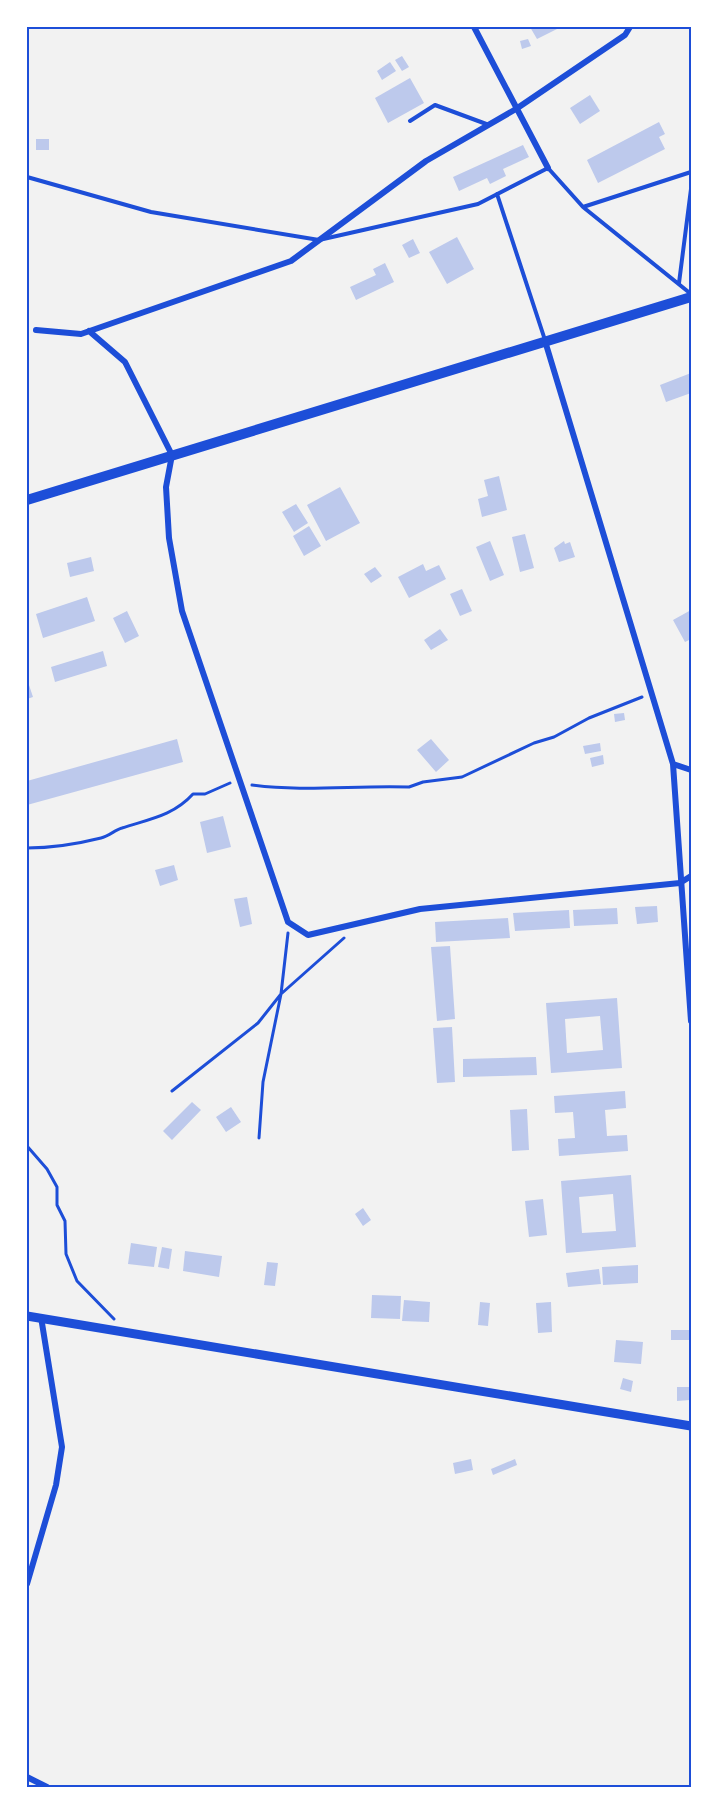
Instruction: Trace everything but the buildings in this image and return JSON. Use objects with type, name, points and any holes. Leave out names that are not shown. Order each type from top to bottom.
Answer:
[{"type":"main road","points":[[27,500],[691,296]]},
{"type":"street","points":[[474,27],[548,168]]},
{"type":"street","points":[[36,330],[81,334],[291,261],[426,161],[516,109],[625,35],[630,27]]},
{"type":"street","points":[[89,331],[125,362],[172,455],[166,487],[168,518],[182,611],[288,922],[308,935],[420,909],[680,883],[691,876]]},
{"type":"street","points":[[545,341],[673,764],[691,1021]]},
{"type":"street","points":[[673,764],[691,770]]},
{"type":"street","points":[[27,1316],[691,1426]]},
{"type":"street","points":[[27,1584],[56,1485],[62,1447],[40,1317]]},
{"type":"street","points":[[27,1777],[47,1787]]},
{"type":"lane","points":[[410,121],[435,105],[489,125]]},
{"type":"lane","points":[[27,177],[151,212],[319,240],[478,204],[548,168],[583,207],[691,296]]},
{"type":"lane","points":[[583,207],[691,172]]},
{"type":"lane","points":[[679,284],[691,189]]},
{"type":"lane","points":[[497,194],[545,341]]},
{"type":"path","points":[[27,848],[50,848],[104,837],[124,827],[169,814],[183,805],[193,794],[205,794],[225,784],[241,783],[302,790],[322,786],[410,787],[423,782],[462,777],[534,743],[554,737],[589,718],[653,694]]},
{"type":"path","points":[[259,1138],[263,1082],[281,994],[288,922]]},
{"type":"path","points":[[172,1091],[258,1023],[281,994],[361,923]]},
{"type":"path","points":[[27,1146],[47,1170],[57,1187],[57,1204],[65,1221],[66,1254],[77,1281],[125,1331]]}]
